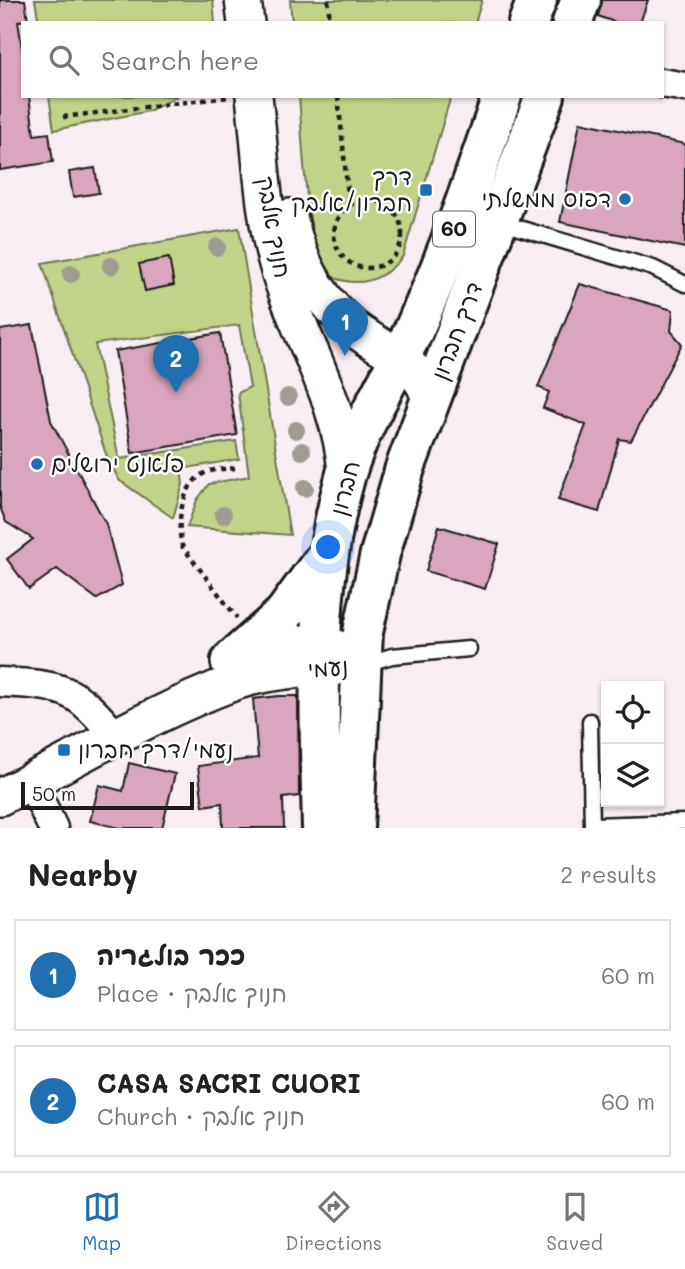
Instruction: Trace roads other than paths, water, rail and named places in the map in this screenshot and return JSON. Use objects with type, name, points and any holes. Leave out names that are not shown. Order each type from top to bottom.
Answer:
[{"type":"highway","points":[[529,21],[537,0]]},
{"type":"highway","points":[[573,21],[581,0]]},
{"type":"highway","name":"דרך חברון","points":[[400,359],[461,209],[501,98]]},
{"type":"highway","name":"60","points":[[499,222],[544,98]]},
{"type":"highway","name":"דרך חברון","points":[[430,401],[499,222]]},
{"type":"highway","name":"חברון","points":[[320,655],[331,547],[346,473],[362,433],[400,359]]},
{"type":"highway","name":"60","points":[[354,828],[372,651],[394,505],[430,401]]},
{"type":"highway","points":[[231,661],[288,609],[331,547]]},
{"type":"highway","name":"60","points":[[320,655],[322,828]]},
{"type":"street","points":[[243,0],[246,21]]},
{"type":"street","points":[[264,0],[267,21]]},
{"type":"street","points":[[664,83],[685,88]]},
{"type":"street","name":"חנוך אלבק","points":[[254,98],[273,246],[287,294],[338,423],[346,473]]},
{"type":"street","name":"חנוך אלבק","points":[[275,98],[288,211],[302,263],[316,288],[332,308],[362,335],[400,359],[423,379],[430,401]]},
{"type":"street","name":"נעמי","points":[[126,728],[165,695],[231,661],[278,647],[320,655]]},
{"type":"street","name":"נעמי","points":[[0,797],[126,728],[237,682],[339,648],[372,651]]},
{"type":"street","points":[[13,682],[62,688],[126,728]]},
{"type":"street","points":[[31,782],[53,828]]},
{"type":"lane","points":[[499,222],[653,268],[685,284]]},
{"type":"lane","points":[[372,651],[469,649]]},
{"type":"lane","points":[[590,720],[592,826],[685,822]]},
{"type":"place","name":"דרך חברון/אלבק","points":[[426,190]]},
{"type":"place","name":"דפוס ממשלתי","points":[[625,199]]},
{"type":"place","name":"ככר בולגריה","points":[[345,356]]},
{"type":"place","name":"CASA SACRI CUORI","points":[[176,393]]},
{"type":"place","name":"פלאנט ירושלים","points":[[37,464]]},
{"type":"place","name":"נעמי/דרך חברון","points":[[64,750]]}]
